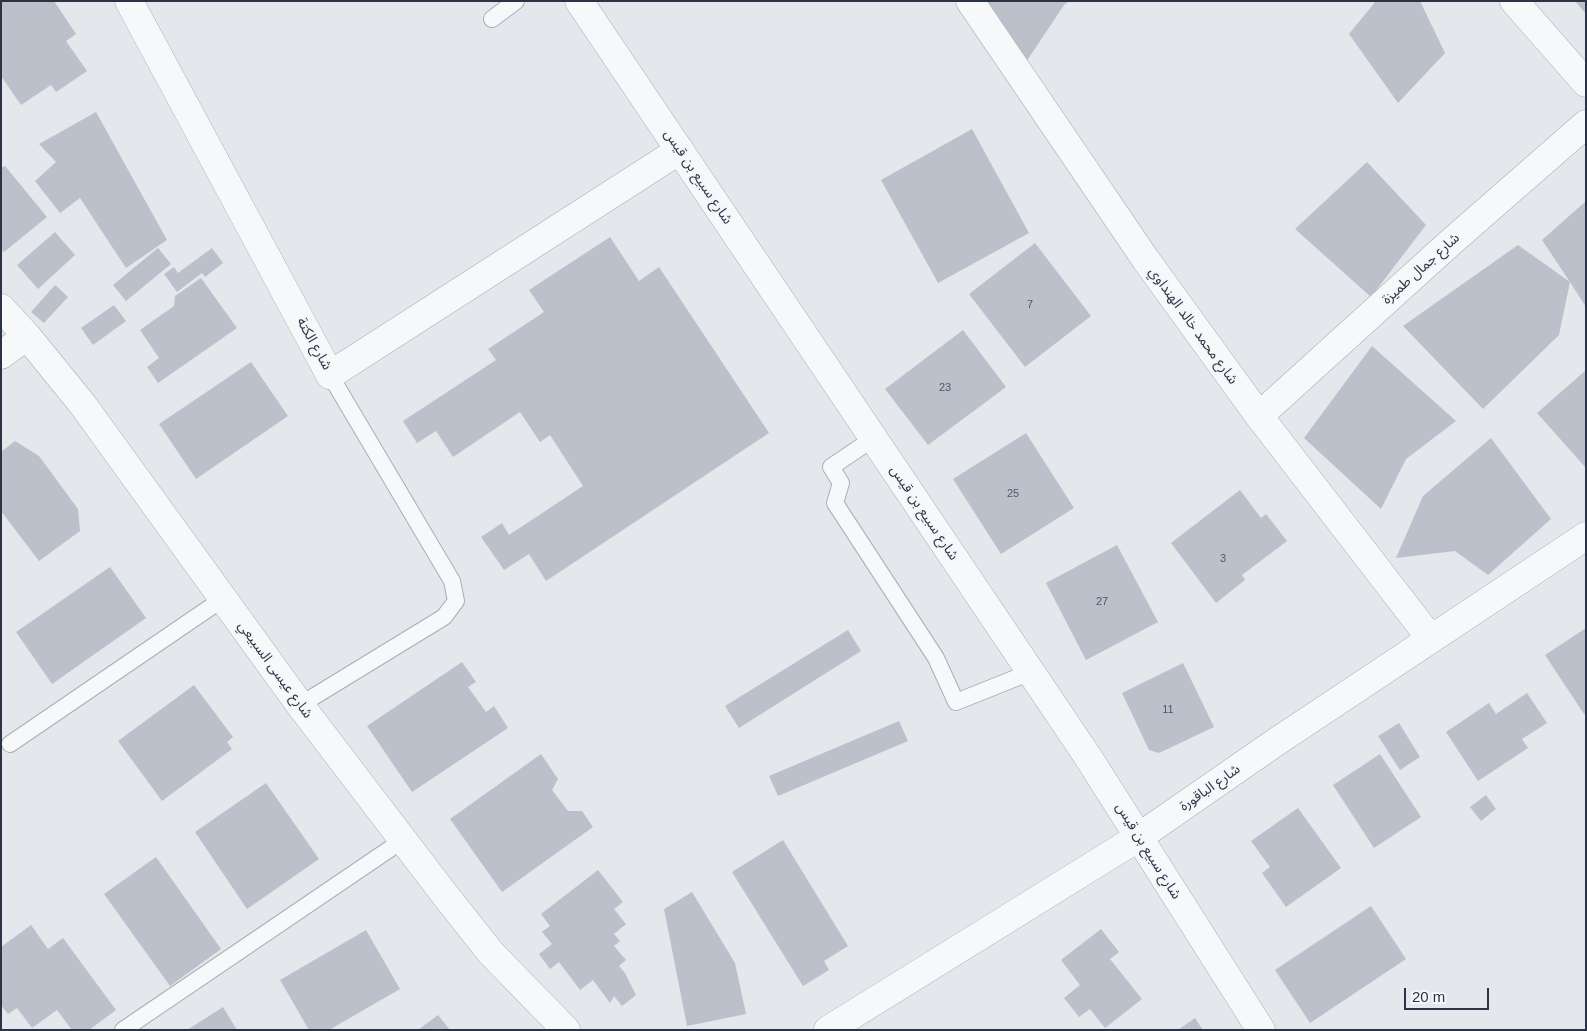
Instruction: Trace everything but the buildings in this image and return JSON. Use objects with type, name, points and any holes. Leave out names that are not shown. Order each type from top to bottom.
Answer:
[{"type":"street","name":"شارع الكتة","points":[[129,1],[330,375],[680,150]]},
{"type":"street","name":"شارع سبيع بن قيس","points":[[579,1],[1088,757],[1261,1030]]},
{"type":"street","name":"شارع محمد خالد الهنداوي","points":[[970,1],[1146,260],[1259,416],[1431,639]]},
{"type":"street","points":[[1514,1],[1586,83]]},
{"type":"street","name":"شارع جمال طميزة","points":[[1259,416],[1451,242],[1586,124]]},
{"type":"street","name":"شارع عيسى السبيعي","points":[[1,308],[27,336],[83,405],[300,705],[491,953],[568,1027]]},
{"type":"street","points":[[1,354],[27,336]]},
{"type":"street","name":"شارع الباقورة","points":[[828,1030],[1139,837],[1276,742],[1586,536]]},
{"type":"lane","points":[[492,18],[516,1]]},
{"type":"lane","points":[[300,705],[444,617],[456,600],[452,581],[330,375]]},
{"type":"lane","points":[[874,438],[831,467],[841,483],[836,504],[936,658],[956,702],[1031,672]]},
{"type":"lane","points":[[10,744],[224,598]]},
{"type":"lane","points":[[123,1030],[403,840]]}]
